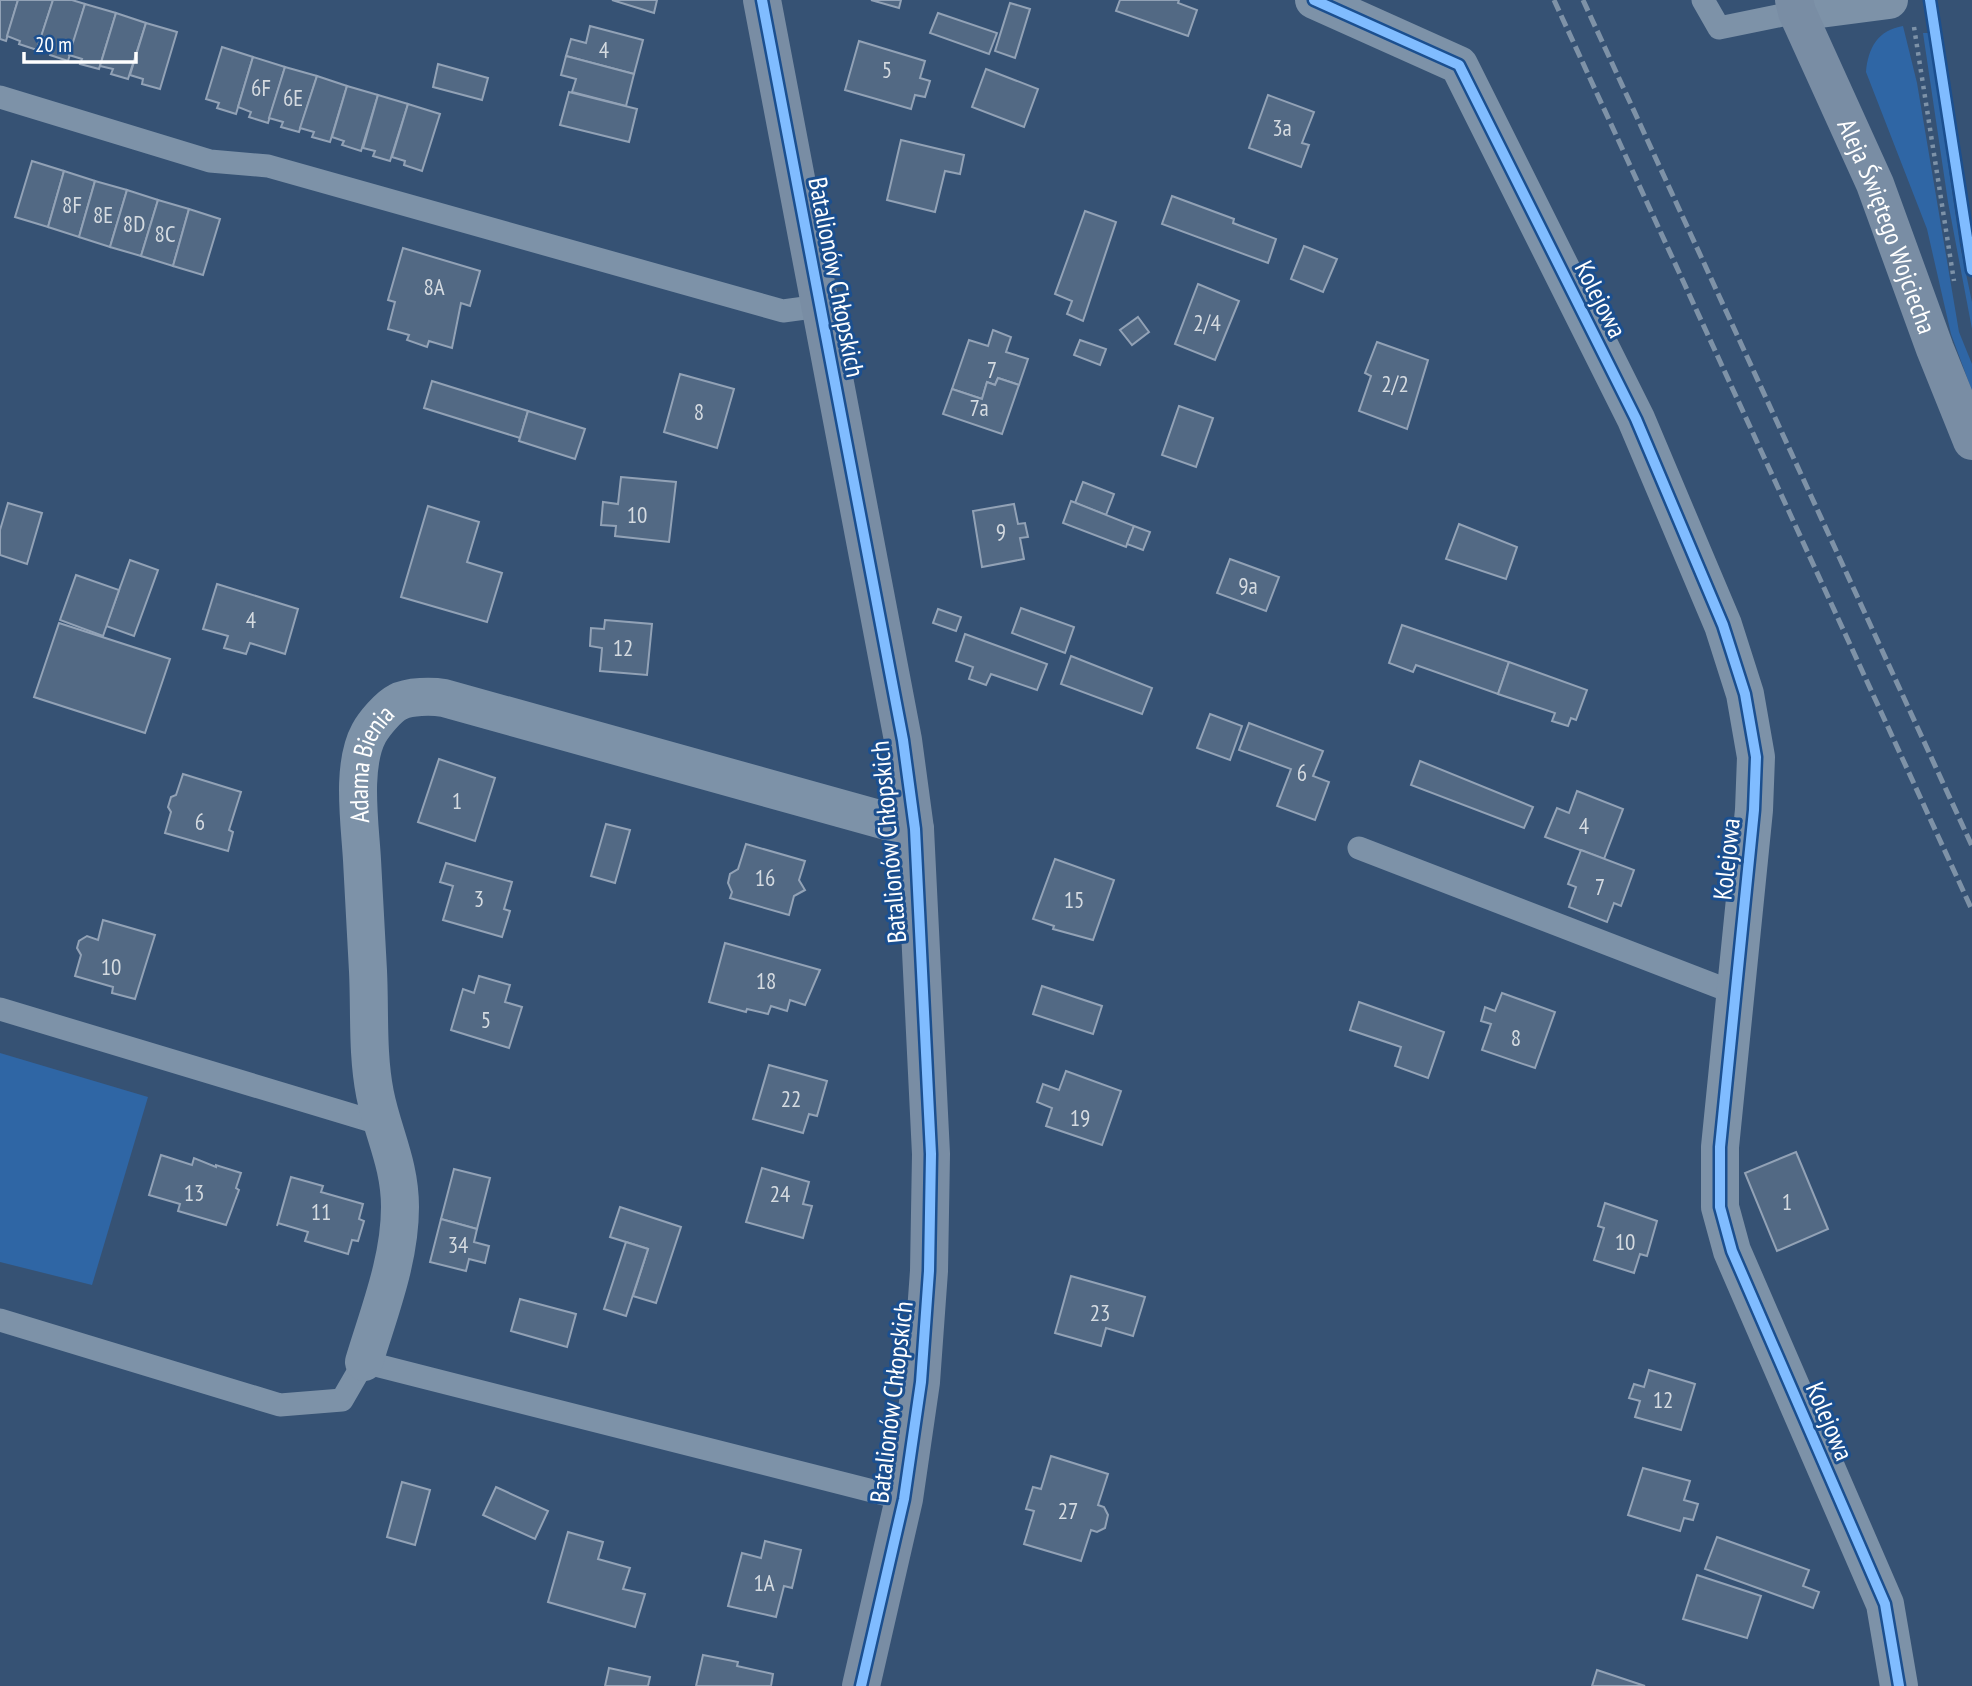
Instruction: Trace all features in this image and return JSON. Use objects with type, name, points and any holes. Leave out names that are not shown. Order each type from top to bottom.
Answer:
[{"type":"street","name":"Batalionów Chłopskich","points":[[762,0],[903,740],[915,829],[931,1154],[929,1271],[921,1382],[904,1499],[861,1686]]},
{"type":"street","name":"Kolejowa","points":[[1314,0],[1459,65],[1636,419],[1723,625],[1745,694],[1756,757],[1754,810],[1720,1147],[1720,1207],[1732,1251],[1885,1604],[1899,1686]]},
{"type":"street","points":[[1795,6],[1900,7]]},
{"type":"street","name":"Aleja Świętego Wojciecha","points":[[1795,6],[1875,184],[1935,349],[1972,441]]},
{"type":"street","name":"Adama Bienia","points":[[364,1363],[398,1239],[399,1176],[375,1095],[370,1061],[359,808],[360,761],[369,733],[398,702],[431,695],[444,698],[915,829]]},
{"type":"lane","points":[[1703,0],[1719,28],[1795,6]]},
{"type":"lane","points":[[0,97],[210,161],[268,166],[783,311],[820,306]]},
{"type":"lane","points":[[1359,848],[1735,993]]},
{"type":"lane","points":[[0,1009],[385,1125]]},
{"type":"lane","points":[[0,1320],[279,1405],[342,1400],[364,1363],[904,1499]]},
{"type":"path","points":[[1900,7],[1955,284]]},
{"type":"shaded area","points":[[1903,26],[1917,83],[1959,332],[1972,364],[1972,391],[1951,334],[1927,229],[1866,72],[1869,55],[1876,41],[1894,28]]},
{"type":"shaded area","points":[[1923,33],[1929,33],[1960,245],[1972,302],[1972,329],[1948,202]]},
{"type":"shaded area","points":[[0,1053],[148,1097],[92,1285],[0,1262]]},
{"type":"building","points":[[0,0],[18,0],[6,41],[0,39]]},
{"type":"building","points":[[18,0],[53,0],[37,50],[19,44],[20,41],[7,36]]},
{"type":"building","points":[[53,0],[72,0],[85,4],[68,61],[50,55],[51,50],[38,46]]},
{"type":"building","points":[[612,0],[657,0],[654,13]]},
{"type":"building","points":[[871,0],[901,0],[899,8]]},
{"type":"building","points":[[1120,0],[1179,0],[1178,3],[1197,10],[1188,36],[1116,11]]},
{"type":"building","points":[[1010,3],[1030,9],[1015,58],[995,51]]},
{"type":"building","points":[[85,4],[116,13],[99,69],[80,64],[82,59],[69,55]]},
{"type":"building","points":[[116,13],[146,23],[128,79],[111,74],[113,69],[100,66]]},
{"type":"building","points":[[938,13],[997,33],[989,54],[930,33]]},
{"type":"building","points":[[146,23],[177,32],[160,89],[142,84],[143,79],[130,75]]},
{"type":"building","points":[[590,26],[643,40],[634,74],[566,56],[571,39],[586,43]]},
{"type":"building","points":[[859,41],[925,61],[920,78],[930,81],[925,97],[915,95],[911,109],[845,90]]},
{"type":"building","points":[[222,47],[253,57],[236,114],[217,108],[219,103],[206,99]]},
{"type":"building","points":[[566,56],[634,74],[626,106],[572,92],[576,79],[561,75]]},
{"type":"building","points":[[253,57],[285,67],[268,123],[249,117],[251,112],[238,107]]},
{"type":"building","points":[[438,64],[488,78],[482,100],[433,87]]},
{"type":"building","points":[[285,67],[317,76],[299,132],[281,127],[283,122],[269,118]]},
{"type":"building","points":[[986,69],[1038,89],[1024,127],[972,107]]},
{"type":"building","points":[[317,76],[347,86],[330,142],[312,137],[314,132],[300,128]]},
{"type":"building","points":[[347,86],[378,95],[361,151],[342,145],[344,141],[332,137]]},
{"type":"building","points":[[569,92],[637,109],[629,142],[560,125]]},
{"type":"building","points":[[378,95],[408,104],[390,161],[373,156],[375,151],[363,148]]},
{"type":"building","points":[[1268,95],[1314,112],[1302,143],[1309,145],[1301,167],[1249,148]]},
{"type":"building","points":[[408,104],[440,114],[422,171],[404,165],[405,161],[392,157]]},
{"type":"building","points":[[901,140],[964,155],[960,174],[945,171],[935,212],[887,200]]},
{"type":"building","points":[[32,161],[64,171],[48,227],[15,217]]},
{"type":"building","points":[[64,171],[95,181],[79,237],[48,227]]},
{"type":"building","points":[[95,181],[127,190],[110,247],[79,237]]},
{"type":"building","points":[[127,190],[158,200],[141,256],[110,247]]},
{"type":"building","points":[[1172,196],[1234,219],[1233,223],[1276,239],[1268,263],[1162,224]]},
{"type":"building","points":[[158,200],[189,209],[173,266],[141,256]]},
{"type":"building","points":[[189,209],[220,219],[203,275],[173,266]]},
{"type":"building","points":[[1085,211],[1116,222],[1083,321],[1067,314],[1072,301],[1055,294]]},
{"type":"building","points":[[1304,246],[1337,259],[1323,292],[1291,279]]},
{"type":"building","points":[[403,248],[480,271],[470,306],[461,303],[452,348],[429,341],[427,347],[407,340],[409,335],[388,329],[395,302],[388,300]]},
{"type":"building","points":[[1198,284],[1239,301],[1215,360],[1175,344]]},
{"type":"building","points":[[1138,317],[1149,332],[1132,345],[1120,330]]},
{"type":"building","points":[[993,330],[1011,337],[1006,352],[1028,359],[1019,385],[998,378],[995,385],[987,382],[982,399],[952,389],[969,340],[988,346]]},
{"type":"building","points":[[1080,340],[1106,349],[1100,365],[1074,355]]},
{"type":"building","points":[[1377,342],[1428,360],[1407,429],[1359,411],[1371,376],[1365,373]]},
{"type":"building","points":[[680,374],[734,389],[717,448],[664,432]]},
{"type":"building","points":[[998,378],[1019,385],[1002,434],[943,414],[952,389],[982,399],[987,382],[995,385]]},
{"type":"building","points":[[432,381],[528,411],[520,438],[424,408]]},
{"type":"building","points":[[1179,406],[1213,418],[1196,467],[1162,455]]},
{"type":"building","points":[[528,411],[585,429],[575,459],[519,441]]},
{"type":"building","points":[[621,477],[676,482],[669,542],[615,536],[616,526],[601,525],[603,502],[618,504]]},
{"type":"building","points":[[1083,482],[1114,494],[1106,515],[1075,503]]},
{"type":"building","points":[[1071,501],[1134,526],[1126,547],[1063,523]]},
{"type":"building","points":[[8,503],[42,513],[27,564],[0,555],[0,530]]},
{"type":"building","points":[[1014,504],[1018,524],[1025,523],[1028,537],[1020,538],[1024,559],[982,567],[973,511]]},
{"type":"building","points":[[428,506],[479,522],[467,562],[502,573],[487,622],[401,597]]},
{"type":"building","points":[[1459,524],[1517,547],[1506,579],[1446,559]]},
{"type":"building","points":[[1134,526],[1150,532],[1143,550],[1127,544]]},
{"type":"building","points":[[1230,559],[1279,577],[1266,611],[1217,593]]},
{"type":"building","points":[[130,560],[158,570],[134,636],[106,626]]},
{"type":"building","points":[[76,575],[119,590],[103,636],[60,620]]},
{"type":"building","points":[[217,584],[298,609],[285,654],[250,643],[246,654],[224,648],[228,636],[203,629]]},
{"type":"building","points":[[1021,608],[1074,627],[1065,653],[1012,633]]},
{"type":"building","points":[[938,609],[961,617],[956,631],[933,623]]},
{"type":"building","points":[[605,620],[652,624],[647,675],[600,671],[602,648],[590,646],[591,628],[604,629]]},
{"type":"building","points":[[59,623],[170,659],[145,733],[34,697]]},
{"type":"building","points":[[1402,625],[1509,662],[1498,694],[1416,665],[1413,672],[1389,663]]},
{"type":"building","points":[[965,634],[1047,664],[1037,690],[991,674],[986,685],[969,679],[973,667],[956,661]]},
{"type":"building","points":[[1071,656],[1152,688],[1142,714],[1061,684]]},
{"type":"building","points":[[1509,662],[1587,690],[1576,720],[1571,718],[1568,726],[1552,721],[1555,713],[1498,694]]},
{"type":"building","points":[[1210,714],[1242,726],[1230,760],[1197,748]]},
{"type":"building","points":[[1249,723],[1323,751],[1313,776],[1329,782],[1315,820],[1277,806],[1291,769],[1239,750]]},
{"type":"building","points":[[439,759],[495,778],[475,841],[418,822]]},
{"type":"building","points":[[1420,761],[1533,807],[1524,828],[1411,785]]},
{"type":"building","points":[[183,774],[241,792],[229,830],[233,832],[228,851],[165,833],[171,812],[168,807],[171,797],[176,795]]},
{"type":"building","points":[[1577,791],[1623,809],[1604,859],[1545,837],[1557,808],[1569,813]]},
{"type":"building","points":[[606,824],[630,830],[615,883],[591,876]]},
{"type":"building","points":[[746,844],[805,861],[799,880],[805,890],[794,896],[789,915],[730,898],[730,874],[738,869]]},
{"type":"building","points":[[1581,850],[1634,870],[1621,906],[1614,903],[1607,922],[1569,907],[1576,887],[1568,884]]},
{"type":"building","points":[[1055,859],[1114,880],[1093,940],[1053,929],[1054,926],[1033,919]]},
{"type":"building","points":[[446,863],[512,882],[504,909],[510,911],[502,937],[443,920],[453,886],[440,882]]},
{"type":"building","points":[[103,920],[155,935],[135,999],[112,993],[113,987],[75,976],[81,955],[77,948],[79,941],[87,936],[98,940]]},
{"type":"building","points":[[725,943],[820,970],[805,1005],[790,1000],[787,1011],[771,1006],[768,1014],[747,1009],[746,1012],[709,1002]]},
{"type":"building","points":[[479,976],[510,985],[505,1002],[522,1007],[509,1048],[451,1030],[463,989],[474,993]]},
{"type":"building","points":[[1042,986],[1102,1006],[1093,1034],[1033,1014]]},
{"type":"building","points":[[1502,993],[1555,1012],[1535,1068],[1482,1050],[1491,1024],[1481,1021],[1485,1007],[1495,1011]]},
{"type":"building","points":[[1359,1002],[1444,1032],[1428,1078],[1395,1066],[1401,1047],[1350,1030]]},
{"type":"building","points":[[769,1065],[827,1081],[817,1116],[809,1114],[803,1133],[753,1119]]},
{"type":"building","points":[[1066,1071],[1121,1091],[1102,1145],[1046,1126],[1052,1108],[1037,1102],[1043,1084],[1059,1090]]},
{"type":"building","points":[[1796,1152],[1828,1229],[1777,1251],[1745,1173]]},
{"type":"building","points":[[161,1155],[192,1165],[194,1158],[241,1173],[236,1188],[239,1190],[226,1225],[178,1211],[180,1204],[149,1195]]},
{"type":"building","points":[[762,1168],[809,1182],[803,1204],[812,1206],[803,1238],[746,1222]]},
{"type":"building","points":[[454,1169],[490,1178],[477,1229],[441,1219]]},
{"type":"building","points":[[291,1177],[323,1186],[321,1192],[363,1204],[359,1219],[364,1221],[358,1241],[352,1240],[348,1254],[305,1241],[308,1232],[278,1223],[277,1226]]},
{"type":"building","points":[[1605,1203],[1657,1221],[1647,1256],[1640,1254],[1634,1273],[1594,1260],[1604,1228],[1598,1226]]},
{"type":"building","points":[[620,1207],[681,1227],[656,1303],[633,1296],[648,1249],[610,1237]]},
{"type":"building","points":[[441,1219],[477,1229],[474,1242],[489,1246],[485,1263],[469,1259],[466,1271],[430,1262]]},
{"type":"building","points":[[626,1242],[648,1249],[626,1316],[604,1309]]},
{"type":"building","points":[[1071,1276],[1145,1297],[1133,1336],[1106,1328],[1101,1346],[1055,1333]]},
{"type":"building","points":[[520,1299],[576,1314],[567,1347],[511,1331]]},
{"type":"building","points":[[1649,1370],[1695,1384],[1681,1430],[1635,1417],[1640,1401],[1629,1398],[1634,1384],[1644,1387]]},
{"type":"building","points":[[1051,1456],[1108,1474],[1098,1505],[1104,1507],[1108,1515],[1105,1528],[1097,1532],[1091,1530],[1081,1561],[1024,1544],[1034,1511],[1026,1509],[1033,1487],[1041,1489]]},
{"type":"building","points":[[1643,1468],[1690,1481],[1684,1500],[1698,1504],[1693,1520],[1684,1518],[1680,1531],[1628,1515]]},
{"type":"building","points":[[402,1482],[430,1490],[415,1545],[387,1537]]},
{"type":"building","points":[[496,1487],[548,1511],[535,1539],[483,1515]]},
{"type":"building","points":[[568,1532],[603,1542],[598,1559],[630,1568],[623,1589],[645,1594],[635,1627],[548,1602]]},
{"type":"building","points":[[1717,1537],[1809,1570],[1803,1586],[1819,1592],[1813,1608],[1705,1569]]},
{"type":"building","points":[[765,1541],[801,1550],[792,1588],[784,1586],[776,1617],[728,1606],[742,1553],[761,1558]]},
{"type":"building","points":[[1697,1575],[1761,1596],[1747,1638],[1683,1619]]},
{"type":"building","points":[[703,1655],[738,1662],[737,1666],[773,1674],[771,1686],[696,1686]]},
{"type":"building","points":[[609,1668],[650,1677],[648,1686],[605,1686]]},
{"type":"building","points":[[1597,1670],[1645,1686],[1592,1686]]},
{"type":"railway","points":[[1554,0],[1972,910]]},
{"type":"railway","points":[[1583,0],[1972,846]]},
{"type":"cycle path","points":[[762,0],[903,740],[915,829],[931,1154],[929,1271],[921,1382],[904,1499],[861,1686]]},
{"type":"cycle path","points":[[1314,0],[1459,65],[1636,419],[1723,625],[1745,694],[1756,757],[1754,810],[1720,1147],[1720,1207],[1732,1251],[1885,1604],[1899,1686]]},
{"type":"cycle path","points":[[1930,0],[1972,270]]}]
